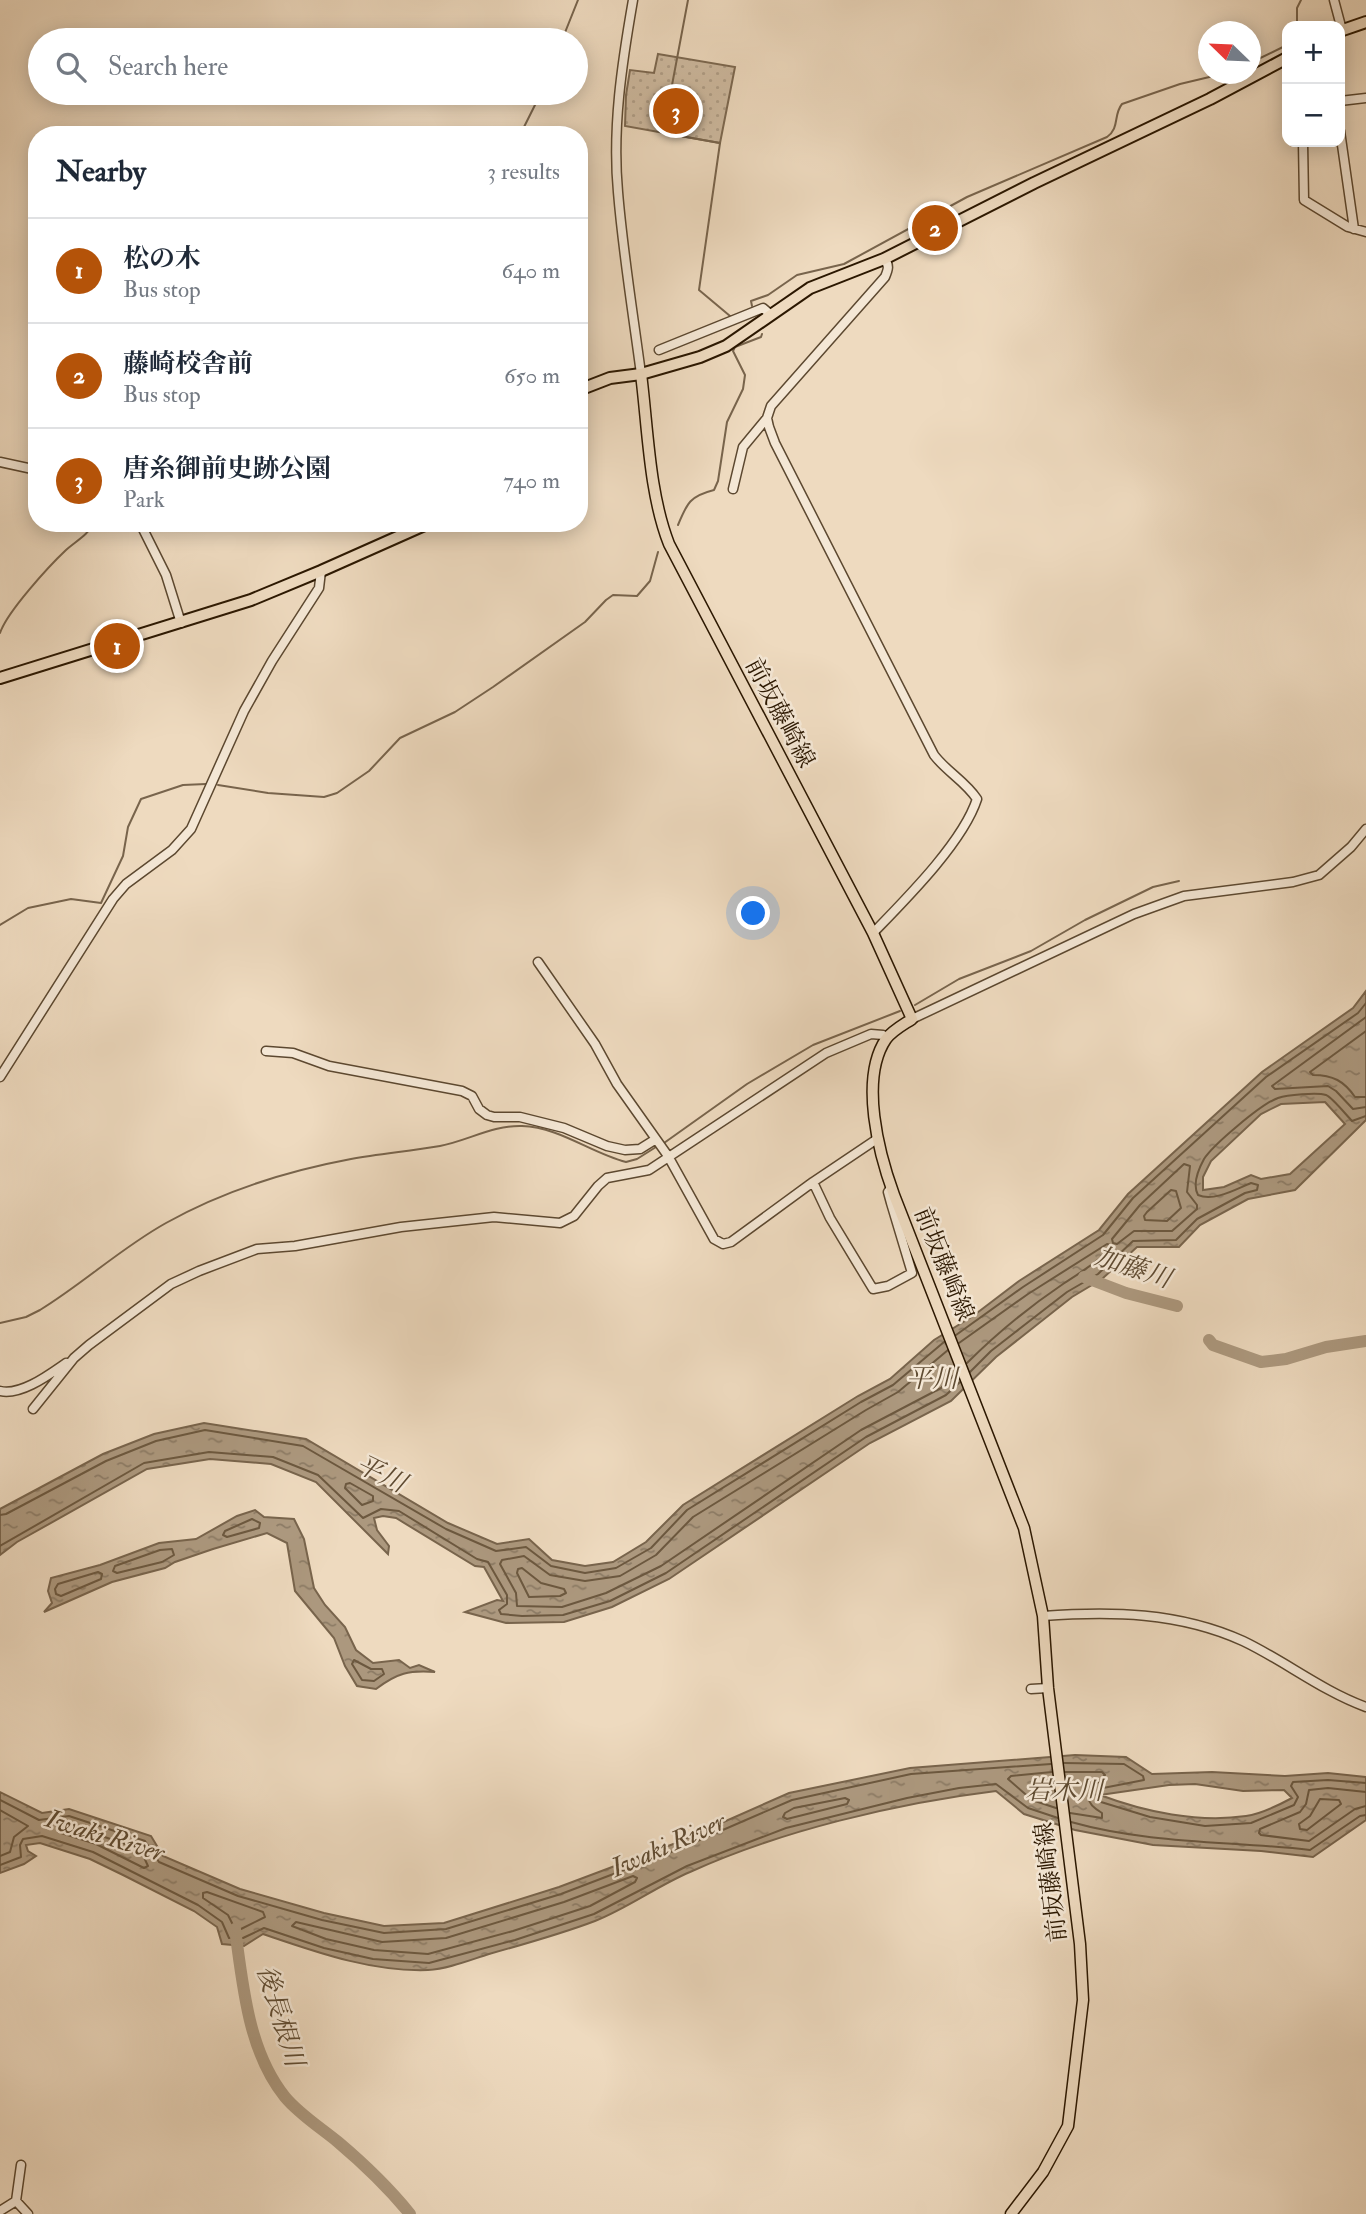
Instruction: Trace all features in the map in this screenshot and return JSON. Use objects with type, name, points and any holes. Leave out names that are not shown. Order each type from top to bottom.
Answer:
[{"type":"highway","points":[[1345,30],[1366,22]]},
{"type":"highway","points":[[588,387],[700,357],[726,346],[810,288],[884,259],[1282,63]]},
{"type":"highway","points":[[0,678],[251,600],[409,532]]},
{"type":"main road","name":"前坂藤崎線","points":[[641,374],[656,498],[669,544],[873,933],[912,1019]]},
{"type":"main road","points":[[887,1039],[896,1028],[912,1019]]},
{"type":"main road","name":"前坂藤崎線","points":[[887,1039],[880,1052],[874,1078],[877,1139],[891,1188],[1024,1528],[1042,1616],[1048,1688],[1080,1944],[1083,2000],[1068,2126],[1043,2172],[1012,2214]]},
{"type":"street","points":[[633,0],[623,59],[617,130],[617,191],[641,374]]},
{"type":"street","points":[[1334,0],[1339,21]]},
{"type":"street","points":[[1345,100],[1366,98]]},
{"type":"street","points":[[1303,147],[1304,200],[1354,229],[1366,233]]},
{"type":"street","points":[[1342,147],[1354,229]]},
{"type":"street","points":[[733,488],[743,447],[767,418],[771,406],[785,388],[885,277],[888,263],[884,259]]},
{"type":"street","points":[[659,350],[762,307],[770,314]]},
{"type":"street","points":[[767,418],[775,443],[934,755],[947,771],[967,785],[977,799],[973,811],[937,863],[873,933]]},
{"type":"street","points":[[0,462],[28,468]]},
{"type":"street","points":[[144,532],[166,575],[181,623]]},
{"type":"street","points":[[0,1077],[113,899],[126,884],[172,850],[191,830],[253,694],[320,589],[321,571]]},
{"type":"street","points":[[912,1019],[1146,910],[1184,897],[1293,882],[1319,875],[1352,847],[1366,829]]},
{"type":"street","points":[[538,962],[595,1044],[617,1084],[666,1153],[715,1239],[723,1244],[731,1242],[877,1139]]},
{"type":"street","points":[[0,1391],[6,1393],[34,1384],[74,1358],[171,1284],[257,1249],[390,1228],[494,1217],[560,1223],[574,1216],[607,1178],[649,1170],[666,1153],[826,1053],[871,1034],[883,1035],[887,1039]]},
{"type":"street","points":[[266,1051],[293,1053],[329,1066],[462,1091],[472,1096],[479,1109],[487,1115],[520,1117],[564,1128],[607,1146],[625,1150],[640,1149],[657,1140]]},
{"type":"street","points":[[813,1182],[830,1218],[873,1289],[888,1286],[912,1273],[888,1192],[891,1188]]},
{"type":"street","points":[[33,1409],[74,1358]]},
{"type":"street","points":[[1042,1616],[1125,1613],[1172,1619],[1210,1629],[1243,1641],[1318,1684],[1366,1707]]},
{"type":"street","points":[[1031,1689],[1048,1688]]},
{"type":"street","points":[[16,2201],[21,2165]]},
{"type":"street","points":[[0,2211],[16,2201]]},
{"type":"street","points":[[16,2201],[28,2214]]},
{"type":"shaded area","points":[[658,54],[735,67],[720,143],[625,126],[630,70],[654,73]]},
{"type":"water","name":"平川","points":[[1366,991],[1366,1120],[1295,1190],[1248,1199],[1200,1225],[1179,1247],[1137,1247],[1102,1279],[1072,1297],[996,1357],[951,1401],[870,1443],[669,1579],[612,1607],[564,1622],[506,1623],[465,1612],[497,1600],[503,1601],[484,1567],[475,1566],[396,1518],[374,1518],[377,1530],[389,1546],[388,1554],[316,1482],[271,1464],[210,1459],[147,1469],[17,1542],[0,1555],[0,1509],[103,1454],[154,1434],[204,1423],[306,1439],[448,1523],[497,1544],[529,1539],[552,1560],[585,1566],[613,1562],[646,1542],[683,1505],[858,1396],[890,1379],[934,1340],[1099,1230],[1128,1194],[1262,1072],[1353,1008]],"holes":[[[1325,1102],[1345,1124],[1290,1174],[1261,1179],[1251,1175],[1224,1187],[1203,1190],[1203,1177],[1211,1161],[1261,1114],[1281,1104]]]},
{"type":"water","points":[[255,1510],[264,1517],[294,1519],[304,1539],[314,1588],[345,1627],[356,1650],[373,1663],[399,1660],[410,1668],[419,1665],[435,1672],[404,1674],[390,1679],[376,1689],[357,1686],[345,1666],[334,1638],[295,1591],[287,1543],[267,1533],[175,1562],[165,1568],[112,1582],[44,1612],[52,1603],[48,1591],[51,1578],[100,1565],[159,1543],[196,1539],[237,1516]]},
{"type":"water","name":"岩木川","points":[[1075,1755],[1126,1757],[1152,1774],[1212,1772],[1285,1776],[1328,1773],[1366,1777],[1366,1820],[1313,1857],[1153,1845],[1075,1830],[1024,1814],[996,1791],[958,1796],[879,1811],[762,1844],[678,1878],[595,1921],[459,1964],[428,1970],[365,1964],[323,1954],[263,1934],[244,1946],[222,1944],[217,1927],[194,1911],[90,1859],[40,1843],[26,1845],[28,1851],[36,1856],[24,1864],[0,1873],[0,1792],[42,1813],[69,1809],[151,1836],[163,1856],[240,1889],[324,1913],[384,1926],[444,1923],[559,1887],[676,1843],[789,1793],[910,1768]],"holes":[[[1195,1784],[1243,1791],[1284,1790],[1292,1798],[1252,1815],[1209,1818],[1153,1811],[1100,1795]]]},
{"type":"waterway","points":[[567,28],[578,0]]},
{"type":"waterway","points":[[688,0],[663,133],[720,143],[699,290],[730,316]]},
{"type":"waterway","points":[[1297,21],[1297,8],[1301,0]]},
{"type":"waterway","points":[[1261,58],[1282,47]]},
{"type":"waterway","points":[[752,306],[751,301],[768,295],[797,275],[844,264],[967,197],[1107,137],[1114,130],[1122,104],[1198,80]]},
{"type":"waterway","points":[[524,126],[535,105]]},
{"type":"waterway","points":[[678,525],[690,502],[714,490],[718,481],[727,422],[743,389],[745,375],[733,351],[735,347],[761,337],[762,334]]},
{"type":"waterway","points":[[0,633],[29,590],[66,550],[87,532]]},
{"type":"waterway","points":[[218,785],[268,793],[324,797],[337,793],[369,771],[400,738],[455,712],[493,687],[585,622],[613,595],[637,596],[650,581],[658,552]]},
{"type":"waterway","points":[[0,925],[28,908],[71,899],[101,903],[123,856],[128,827],[141,799],[183,785],[206,784]]},
{"type":"waterway","points":[[915,1005],[959,979],[1031,951],[1085,920],[1153,887],[1179,881]]},
{"type":"waterway","points":[[664,1143],[747,1084],[813,1045],[900,1011]]},
{"type":"waterway","points":[[0,1323],[26,1317],[40,1310],[166,1223],[233,1192],[303,1170],[351,1159],[440,1146],[511,1126],[536,1127],[562,1135],[626,1162],[637,1159],[656,1147]]},
{"type":"waterway","name":"加藤川","points":[[1084,1277],[1126,1293],[1177,1306]]},
{"type":"waterway","name":"加藤川","points":[[1209,1340],[1213,1345],[1261,1362],[1366,1341]]},
{"type":"waterway","name":"後長根川","points":[[235,1929],[249,2017],[255,2039],[273,2079],[285,2097],[303,2115],[367,2168],[410,2214]]},
{"type":"place","name":"唐糸御前史跡公園","points":[[676,111]]},
{"type":"place","name":"藤崎校舎前","points":[[935,228]]},
{"type":"place","name":"松の木","points":[[117,646]]},
{"type":"water label","name":"Iwaki River","points":[[105,1836]]},
{"type":"water label","name":"Iwaki River","points":[[668,1845]]}]
